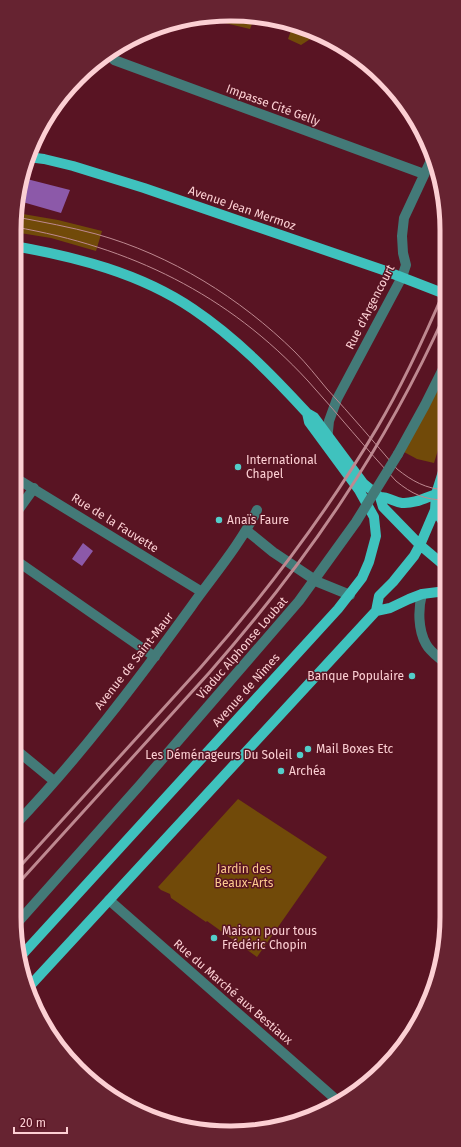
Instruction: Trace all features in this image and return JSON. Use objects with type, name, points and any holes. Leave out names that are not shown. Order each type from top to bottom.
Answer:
[{"type":"main road","name":"Avenue Jean Mermoz","points":[[34,158],[73,166],[144,188],[402,277],[440,292]]},
{"type":"main road","points":[[21,247],[51,252],[121,273],[152,286],[192,308],[256,359],[307,413],[314,417],[363,483],[380,498],[383,507],[420,545],[440,562]]},
{"type":"main road","name":"Avenue de Nîmes","points":[[24,952],[350,595],[362,578],[370,562],[376,536],[374,517],[359,490],[309,422],[307,413]]},
{"type":"main road","points":[[32,984],[376,610],[379,596],[393,582],[420,545],[435,510],[436,494],[440,481]]},
{"type":"main road","points":[[380,498],[387,497],[401,503],[408,503],[436,494]]},
{"type":"main road","points":[[435,510],[440,517]]},
{"type":"main road","points":[[376,610],[390,608],[422,594],[440,592]]},
{"type":"street","name":"Impasse Cité Gelly","points":[[114,60],[424,174]]},
{"type":"street","name":"Rue d'Argencourt","points":[[326,445],[329,421],[337,399],[402,277],[406,265],[403,253],[404,218],[429,164]]},
{"type":"street","name":"Viaduc Alphonse Loubat","points":[[21,919],[140,785],[299,601],[356,522],[381,483],[440,375]]},
{"type":"street","name":"Rue de la Fauvette","points":[[21,481],[202,592]]},
{"type":"street","points":[[21,506],[34,488]]},
{"type":"street","name":"Avenue de Saint-Maur","points":[[21,818],[72,762],[155,657],[246,530],[257,510]]},
{"type":"street","points":[[246,530],[273,552],[318,582],[350,595]]},
{"type":"street","points":[[21,564],[155,657]]},
{"type":"street","points":[[422,594],[421,633],[426,645],[440,658]]},
{"type":"street","points":[[21,754],[54,781]]},
{"type":"street","name":"Rue du Marché aux Bestiaux","points":[[109,900],[335,1098]]},
{"type":"green space","points":[[217,21],[253,22],[250,29]]},
{"type":"green space","points":[[291,30],[312,38],[301,45],[288,39]]},
{"type":"green space","points":[[21,214],[58,220],[102,231],[96,251],[51,238],[21,233]]},
{"type":"green space","points":[[440,383],[440,444],[434,463],[417,459],[404,452]]},
{"type":"green space","name":"Jardin des Beaux-Arts","points":[[238,799],[327,857],[257,957],[207,921],[206,922],[171,898],[170,894],[158,887]]},
{"type":"shaded area","points":[[27,179],[70,190],[61,213],[23,202]]},
{"type":"shaded area","points":[[83,543],[93,551],[82,566],[72,559]]},
{"type":"tram line","points":[[21,218],[76,229],[124,243],[177,266],[228,296],[274,332],[295,352],[397,469],[420,484],[440,489]]},
{"type":"tram line","points":[[21,228],[98,247],[175,279],[210,299],[245,323],[277,350],[308,381],[396,481],[413,493],[431,499],[440,500]]},
{"type":"tram line","points":[[383,1060],[404,1035]]},
{"type":"railway","points":[[21,865],[201,667],[295,552],[358,460],[387,411],[413,360],[440,301]]},
{"type":"railway","points":[[21,880],[209,673],[278,589],[341,502],[370,457],[422,363],[440,325]]},
{"type":"place","name":"International Chapel","points":[[238,467]]},
{"type":"place","name":"Anaïs Faure","points":[[219,520]]},
{"type":"place","name":"Banque Populaire","points":[[412,676]]},
{"type":"place","name":"Mail Boxes Etc","points":[[308,749]]},
{"type":"place","name":"Les Déménageurs Du Soleil","points":[[300,755]]},
{"type":"place","name":"Archéa","points":[[281,771]]},
{"type":"place","name":"Maison pour tous Frédéric Chopin","points":[[214,938]]}]
